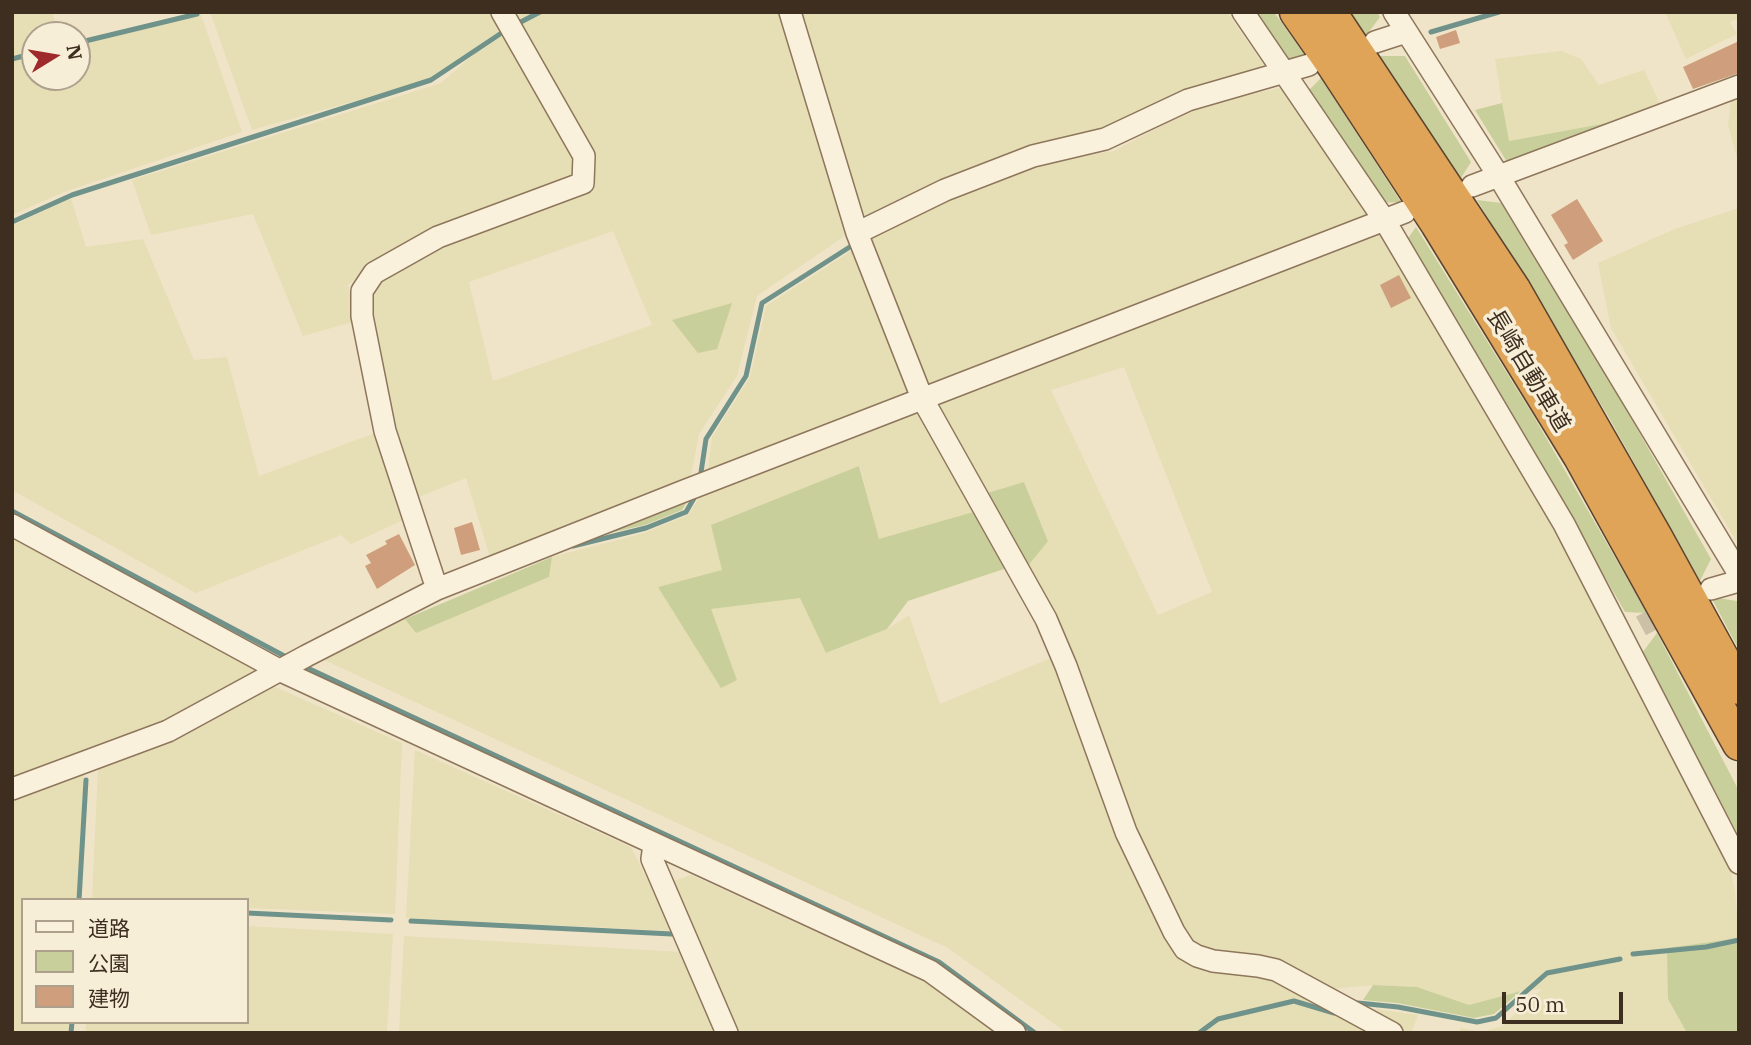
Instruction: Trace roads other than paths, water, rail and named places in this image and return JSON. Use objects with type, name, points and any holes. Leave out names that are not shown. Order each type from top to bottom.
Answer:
[{"type":"highway","name":"長崎自動車道","points":[[1296,12],[1437,224],[1573,446],[1739,744]]},
{"type":"highway","name":"長崎自動車道","points":[[1330,12],[1514,289],[1650,525],[1739,688]]},
{"type":"street","points":[[790,12],[860,241],[922,398],[1046,619],[1066,666],[1126,832],[1174,932],[1185,948],[1198,956],[1213,961],[1276,970],[1392,1033]]},
{"type":"street","points":[[1242,12],[1385,221],[1564,524],[1633,632],[1739,863]]},
{"type":"street","points":[[1394,12],[1498,175],[1739,574]]},
{"type":"street","points":[[437,589],[386,431],[362,316],[362,291],[374,273],[438,237],[583,183],[584,156],[508,23]]},
{"type":"street","points":[[1375,42],[1406,32]]},
{"type":"street","points":[[860,241],[945,191],[1033,156],[1105,139],[1188,100],[1309,65]]},
{"type":"street","points":[[1472,186],[1649,122],[1739,86]]},
{"type":"street","points":[[12,789],[168,732],[279,670],[437,589],[1405,212]]},
{"type":"street","points":[[12,525],[279,670],[930,971],[1015,1033]]},
{"type":"street","points":[[1711,589],[1739,581]]},
{"type":"street","points":[[654,845],[652,859],[727,1033]]},
{"type":"waterway","points":[[515,25],[540,12]]},
{"type":"waterway","points":[[1431,32],[1499,12]]},
{"type":"waterway","points":[[91,40],[197,14]]},
{"type":"waterway","points":[[12,222],[72,195],[431,80],[506,30]]},
{"type":"waterway","points":[[12,59],[21,57]]},
{"type":"waterway","points":[[700,479],[706,439],[746,376],[762,303],[856,243]]},
{"type":"waterway","points":[[573,546],[646,528],[686,512],[697,493]]},
{"type":"waterway","points":[[12,511],[290,659]]},
{"type":"waterway","points":[[301,665],[939,962],[1035,1033]]},
{"type":"waterway","points":[[79,898],[86,780]]},
{"type":"waterway","points":[[248,913],[391,920]]},
{"type":"waterway","points":[[411,921],[672,934]]},
{"type":"waterway","points":[[1633,954],[1706,947],[1739,940]]},
{"type":"waterway","points":[[1358,1003],[1398,1007],[1477,1022],[1496,1018],[1547,973],[1620,959]]},
{"type":"waterway","points":[[1199,1033],[1218,1019],[1294,1001],[1334,1013]]},
{"type":"waterway","points":[[71,1033],[72,1024]]},
{"type":"tunnel","points":[[1641,626],[1676,607]]}]
